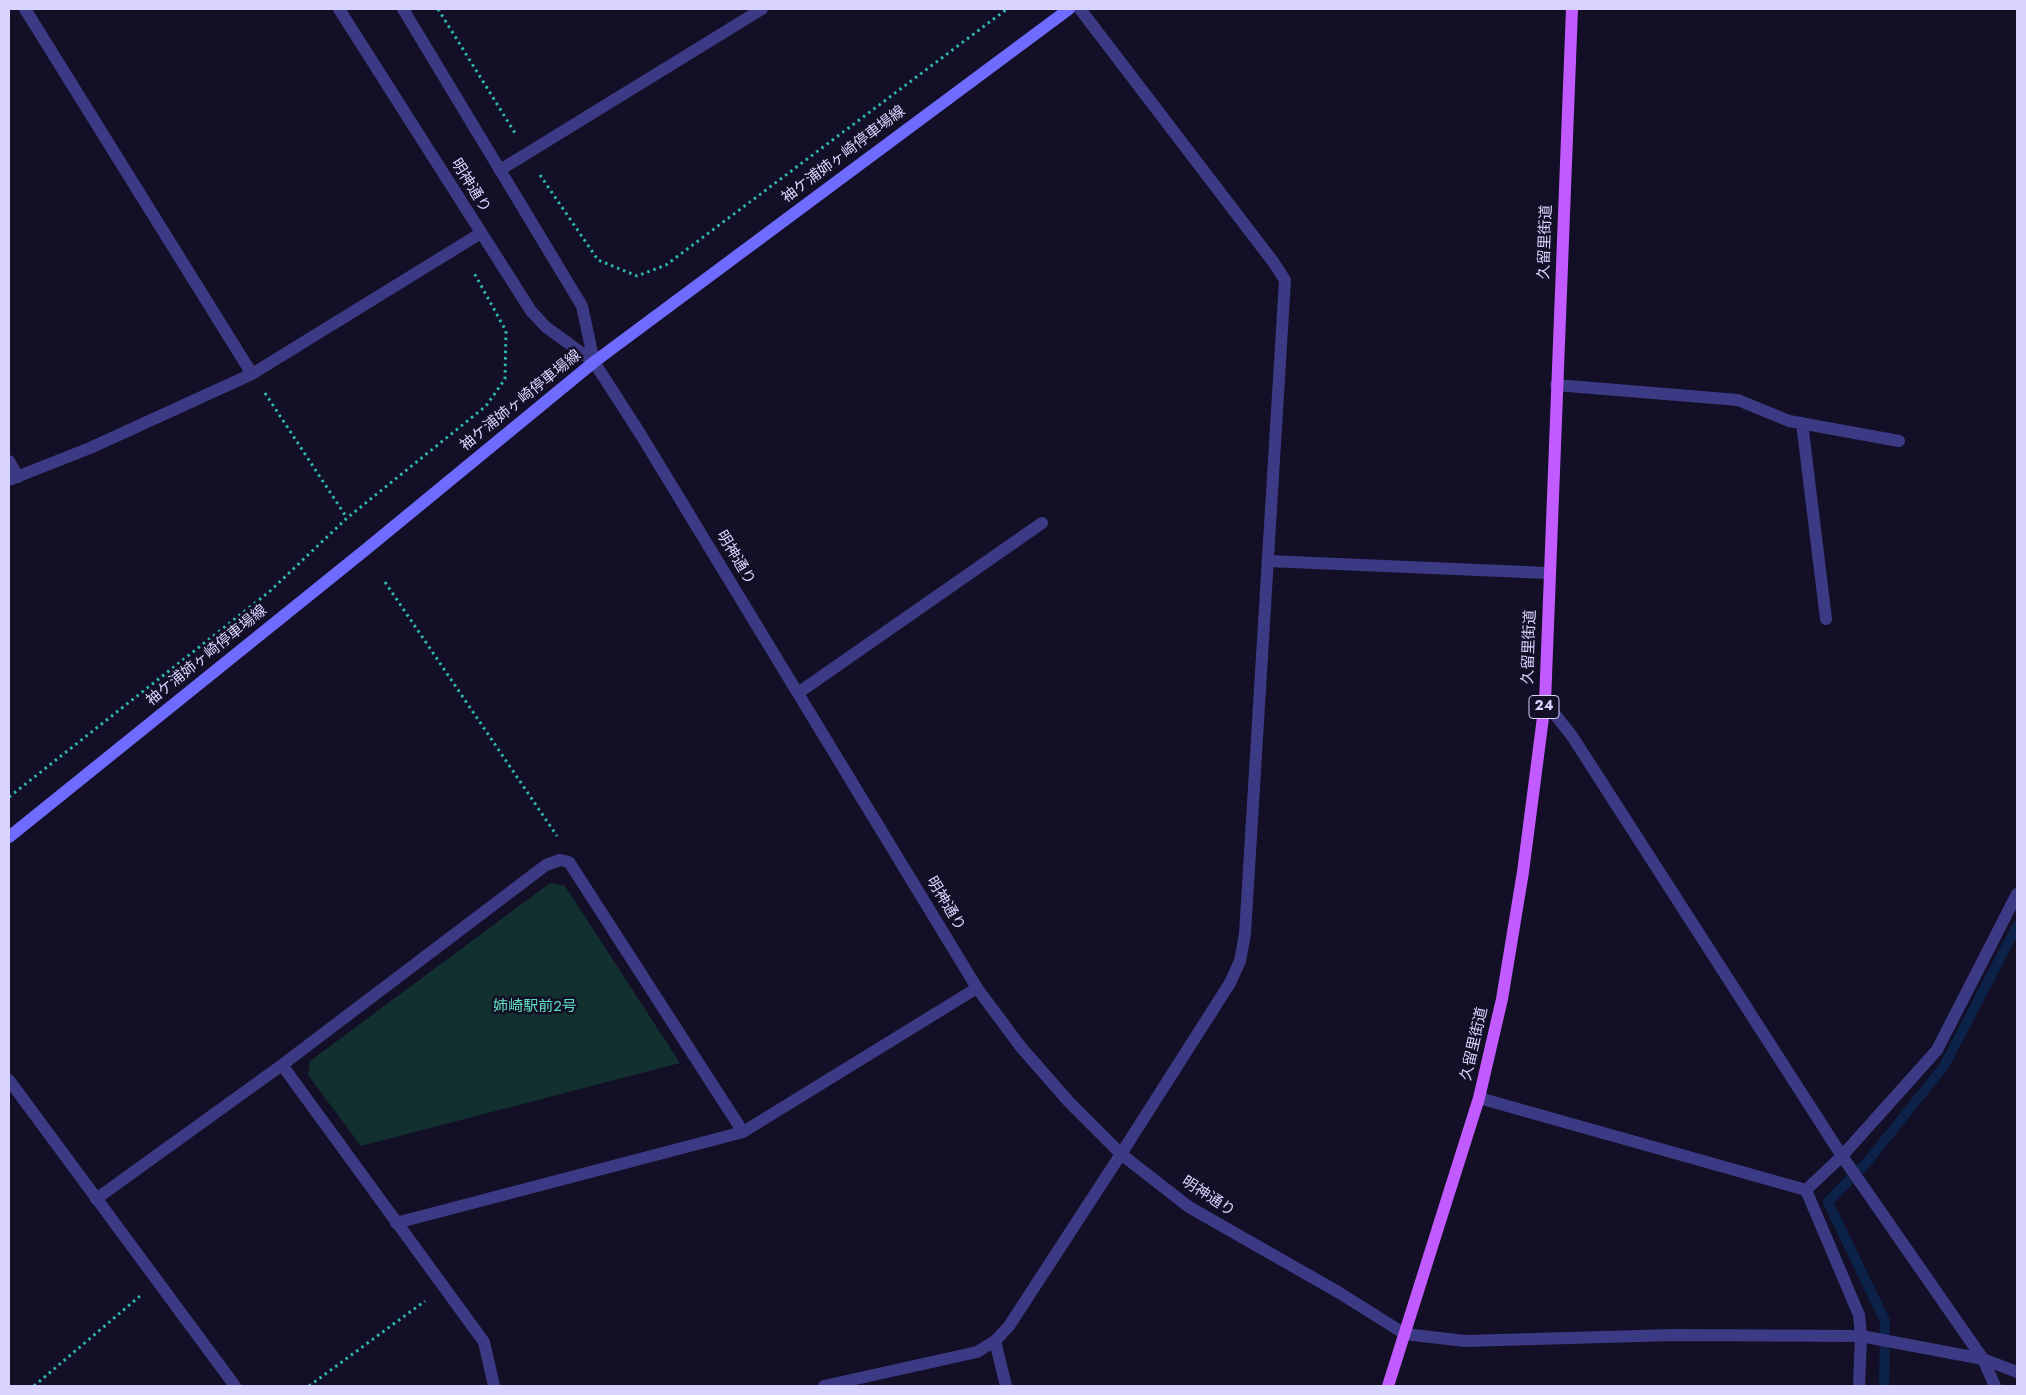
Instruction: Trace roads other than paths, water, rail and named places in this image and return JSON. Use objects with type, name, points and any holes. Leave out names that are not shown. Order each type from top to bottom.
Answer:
[{"type":"main road","name":"袖ケ浦姉ヶ崎停車場線","points":[[9,837],[364,551],[594,362],[1069,9]]},
{"type":"main road","name":"久留里街道","points":[[1388,1386],[1479,1098],[1502,999],[1520,892],[1544,702],[1572,9]]},
{"type":"street","points":[[25,9],[252,374]]},
{"type":"street","name":"明神通り","points":[[339,9],[532,311],[546,327],[594,362]]},
{"type":"street","name":"明神通り","points":[[403,9],[582,306],[594,362],[641,435],[977,988],[1020,1046],[1069,1102],[1121,1154],[1189,1207],[1338,1292],[1406,1334]]},
{"type":"street","points":[[500,170],[762,9]]},
{"type":"street","points":[[824,1386],[977,1352],[995,1341],[1009,1326],[1121,1154],[1230,983],[1240,961],[1244,934],[1286,280],[1080,9]]},
{"type":"street","points":[[9,461],[14,478],[90,448],[252,374],[481,233]]},
{"type":"street","points":[[1556,385],[1738,400],[1789,421],[1899,441]]},
{"type":"street","points":[[1802,423],[1826,619]]},
{"type":"street","points":[[798,693],[1042,523]]},
{"type":"street","points":[[1268,561],[1548,573]]},
{"type":"street","points":[[1544,702],[1572,736],[1842,1156],[1983,1359],[1995,1386]]},
{"type":"street","points":[[96,1199],[282,1065],[546,865],[560,860],[569,862],[743,1132]]},
{"type":"street","points":[[1806,1190],[1842,1156],[1937,1050],[2017,894]]},
{"type":"street","points":[[396,1223],[743,1132],[977,988]]},
{"type":"street","points":[[282,1065],[484,1342],[494,1386]]},
{"type":"street","points":[[9,1080],[235,1386]]},
{"type":"street","points":[[1479,1098],[1806,1190]]},
{"type":"street","points":[[1806,1190],[1859,1315],[1861,1336],[1859,1386]]},
{"type":"street","points":[[1406,1334],[1464,1341],[1674,1335],[1861,1336],[1983,1359],[2017,1372]]},
{"type":"street","points":[[995,1341],[1006,1386]]},
{"type":"waterway","points":[[1884,1386],[1885,1321],[1828,1202],[1868,1161],[1944,1066],[2017,926]]},
{"type":"park label","name":"姉崎駅前2号","points":[[535,1007]]}]
